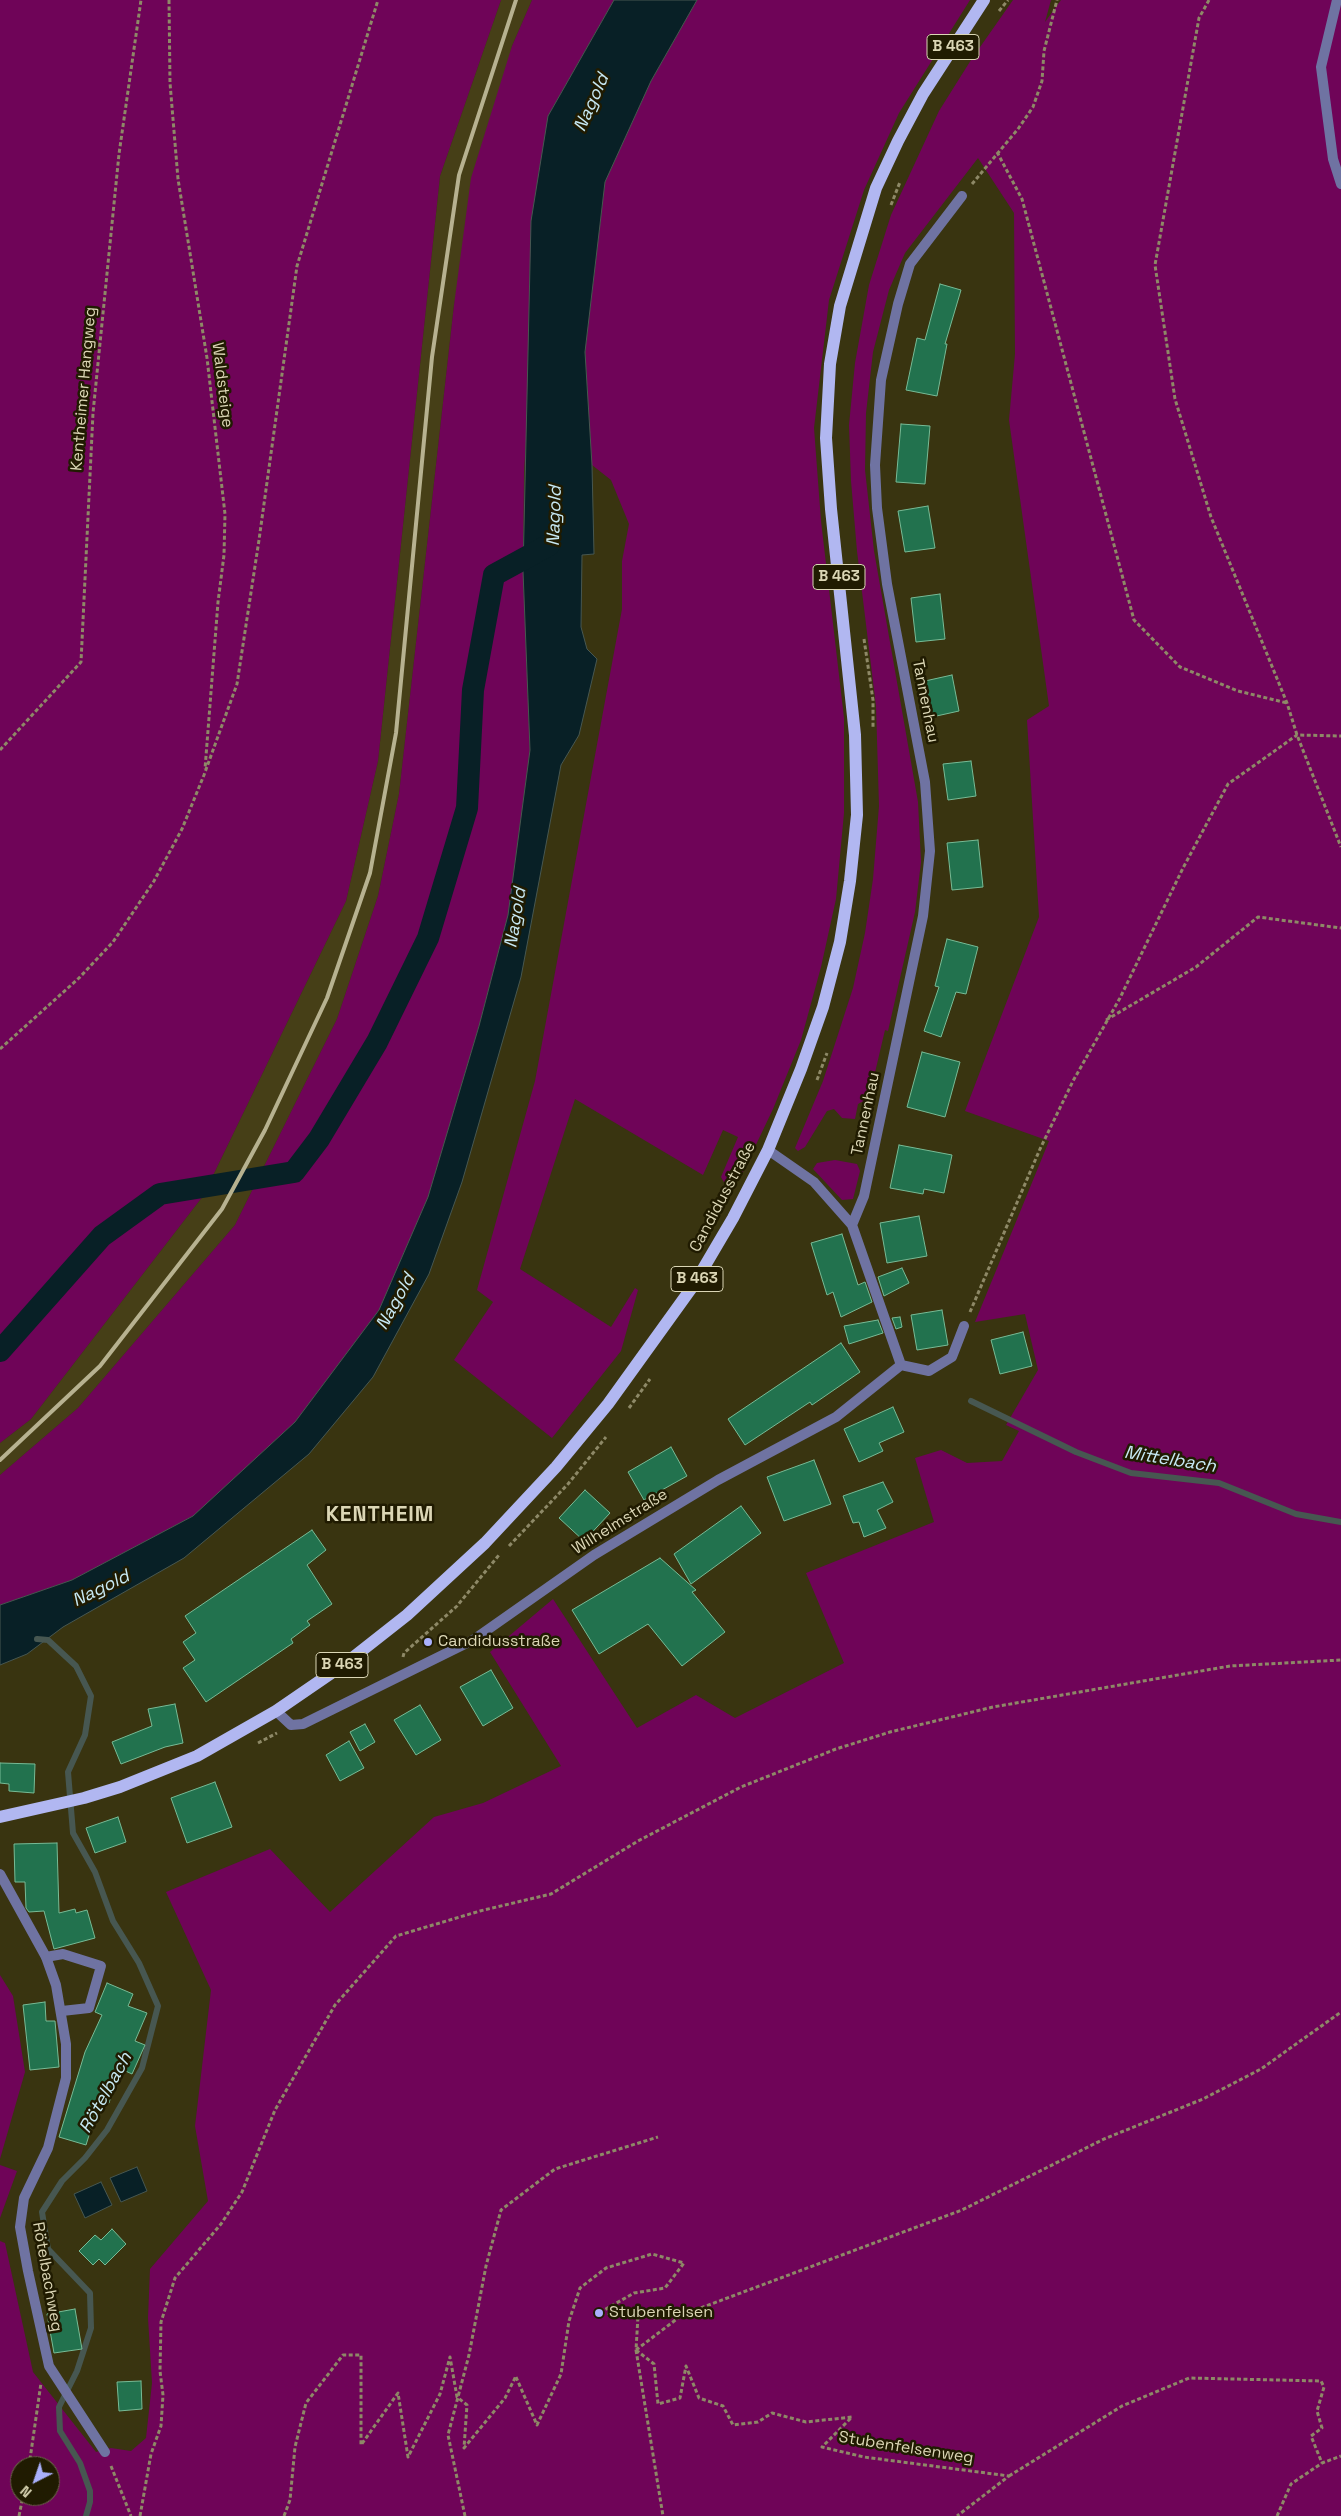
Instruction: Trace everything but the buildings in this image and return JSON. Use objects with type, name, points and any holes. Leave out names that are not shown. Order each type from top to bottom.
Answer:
[{"type":"main road","name":"Candidusstraße","points":[[0,1817],[48,1808],[120,1787],[196,1756],[276,1711],[346,1663],[407,1615],[485,1543],[556,1467],[608,1404],[693,1286],[733,1218],[768,1150],[801,1069],[823,1007],[840,942],[850,881],[857,815],[855,735],[831,509],[826,438],[830,364],[840,306],[876,188],[898,141],[928,86],[984,0]]},
{"type":"street","points":[[1337,0],[1321,66],[1333,159],[1341,184]]},
{"type":"street","name":"Tannenhau","points":[[852,1224],[864,1196],[923,916],[930,851],[926,782],[888,584],[877,508],[875,465],[881,380],[898,304],[910,264],[962,196]]},
{"type":"street","points":[[768,1150],[814,1182],[852,1224],[901,1365],[929,1371],[952,1357],[964,1326]]},
{"type":"street","name":"Wilhelmstraße","points":[[276,1711],[291,1725],[303,1724],[473,1640],[594,1555],[718,1480],[836,1418],[901,1365]]},
{"type":"street","name":"Rötelbachweg","points":[[0,1874],[46,1957],[62,2010],[66,2044],[66,2078],[48,2148],[24,2198],[20,2227],[49,2366],[105,2452]]},
{"type":"street","points":[[46,1957],[63,1954],[101,1966],[89,2008],[62,2010]]},
{"type":"path","name":"Kentheimer Hangweg","points":[[0,750],[81,662],[92,413],[118,154],[141,0]]},
{"type":"path","name":"Waldsteige","points":[[169,0],[170,84],[178,179],[207,358],[225,514],[224,555],[218,602],[204,775]]},
{"type":"path","points":[[0,1049],[79,978],[112,942],[154,881],[182,829],[237,684],[297,266],[378,0]]},
{"type":"path","points":[[996,16],[1008,0]]},
{"type":"path","points":[[962,196],[1018,129],[1033,107],[1042,81],[1044,51],[1056,0]]},
{"type":"path","points":[[1209,0],[1199,18],[1155,265],[1175,399],[1211,516],[1287,703],[1297,735],[1341,847]]},
{"type":"path","points":[[997,152],[1022,199],[1134,620],[1180,667],[1238,691],[1287,703]]},
{"type":"path","points":[[889,209],[902,176]]},
{"type":"path","points":[[864,634],[873,700],[873,729]]},
{"type":"path","points":[[964,1326],[1040,1149],[1105,1020],[1120,998],[1183,868],[1228,784],[1297,735],[1341,736]]},
{"type":"path","points":[[1105,1020],[1196,967],[1258,917],[1341,928]]},
{"type":"path","points":[[815,1085],[828,1049]]},
{"type":"path","points":[[627,1410],[656,1370]]},
{"type":"path","points":[[399,1678],[404,1653],[458,1606],[498,1557],[568,1484],[609,1432]]},
{"type":"path","points":[[140,2516],[151,2454],[161,2426],[163,2396],[160,2371],[161,2322],[176,2278],[221,2224],[242,2192],[275,2110],[335,2005],[396,1936],[480,1911],[551,1894],[638,1841],[741,1787],[836,1749],[890,1732],[993,1706],[1230,1666],[1341,1660]]},
{"type":"path","points":[[636,2350],[682,2315],[962,2210],[1104,2139],[1204,2099],[1261,2069],[1341,2012]]},
{"type":"path","points":[[465,2516],[448,2435],[469,2355],[486,2266],[501,2210],[556,2169],[658,2137]]},
{"type":"path","points":[[284,2516],[290,2500],[295,2447],[306,2404],[343,2355],[361,2356],[361,2445],[398,2393],[408,2457],[440,2394],[450,2357],[457,2397],[467,2405],[464,2448],[505,2398],[516,2376],[537,2424],[561,2374],[569,2321],[580,2288],[606,2268],[652,2254],[684,2263],[665,2288],[634,2293],[600,2313],[638,2316],[636,2350],[663,2516]]},
{"type":"path","name":"Stubenfelsenweg","points":[[636,2350],[654,2364],[658,2404],[680,2398],[686,2366],[699,2398],[723,2406],[733,2425],[758,2422],[772,2413],[806,2422],[852,2417],[822,2447],[864,2457],[1009,2476]]},
{"type":"path","points":[[30,2456],[38,2388],[49,2366]]},
{"type":"path","points":[[957,2516],[1009,2476],[1122,2406],[1189,2378],[1321,2381],[1324,2387],[1317,2411],[1322,2428],[1311,2436],[1322,2463]]},
{"type":"path","points":[[105,2452],[131,2516]]},
{"type":"path","points":[[1276,2516],[1291,2484],[1322,2463],[1341,2456]]},
{"type":"shaded area","points":[[0,0],[501,0],[440,176],[378,761],[346,901],[203,1196],[31,1419],[0,1443]]},
{"type":"shaded area","points":[[501,0],[532,0],[512,46],[454,305],[399,794],[378,896],[337,1019],[235,1225],[78,1408],[0,1475],[0,1443],[31,1419],[203,1196],[346,901],[378,761],[440,176]]},
{"type":"shaded area","points":[[532,0],[614,0],[548,116],[524,471],[523,571],[530,750],[508,915],[479,1026],[428,1197],[379,1310],[295,1422],[193,1516],[72,1580],[0,1605],[0,1475],[78,1408],[235,1225],[337,1019],[378,896],[399,794],[454,305],[471,178],[512,46]]},
{"type":"shaded area","points":[[697,0],[970,0],[899,113],[864,190],[829,300],[814,428],[821,521],[844,718],[844,813],[836,899],[821,967],[801,1040],[773,1109],[741,1176],[725,1184],[721,1177],[738,1137],[723,1130],[703,1175],[575,1099],[520,1269],[611,1327],[635,1288],[638,1290],[621,1351],[552,1438],[454,1360],[493,1302],[477,1290],[535,1081],[622,609],[622,561],[629,524],[611,480],[592,465],[585,352],[605,182],[651,81]]},
{"type":"shaded area","points":[[1013,0],[1051,0],[1045,22],[1061,0],[1341,0],[1341,2516],[0,2516],[0,2241],[5,2243],[33,2372],[96,2452],[111,2448],[131,2451],[146,2438],[152,2383],[148,2318],[150,2269],[208,2201],[195,2126],[211,1990],[166,1892],[270,1849],[330,1912],[434,1817],[483,1803],[561,1766],[490,1652],[553,1599],[637,1728],[696,1695],[735,1718],[844,1663],[806,1573],[934,1522],[915,1458],[941,1450],[967,1463],[1002,1461],[1019,1431],[1006,1425],[1038,1370],[1025,1314],[975,1322],[1049,1141],[965,1111],[1039,917],[1027,720],[1049,706],[1009,420],[1015,354],[1014,213],[978,158],[905,253],[889,290],[873,352],[866,413],[865,470],[874,551],[918,802],[921,862],[915,912],[888,1031],[885,1030],[869,1098],[858,1104],[855,1119],[842,1118],[834,1109],[827,1111],[805,1147],[798,1151],[795,1148],[823,1081],[853,988],[865,933],[873,879],[879,806],[876,706],[857,551],[851,481],[849,425],[855,363],[869,285],[891,215],[939,111],[971,60]]},
{"type":"shaded area","points":[[835,1160],[857,1164],[860,1171],[853,1199],[842,1200],[813,1169],[817,1163]]},
{"type":"shaded area","points":[[0,1975],[13,1996],[25,2072],[0,2159]]},
{"type":"shaded area","points":[[0,2165],[17,2171],[0,2218]]},
{"type":"water","name":"Nagold","points":[[614,0],[697,0],[651,81],[605,182],[585,352],[592,465],[594,554],[582,555],[581,627],[587,649],[597,659],[579,735],[561,765],[521,977],[462,1182],[429,1274],[373,1377],[309,1454],[184,1558],[63,1627],[27,1654],[0,1665],[0,1605],[72,1580],[193,1516],[295,1422],[379,1310],[428,1197],[479,1026],[508,915],[530,750],[523,571],[531,221],[548,116]]},
{"type":"water","points":[[137,2167],[147,2191],[121,2202],[110,2178]]},
{"type":"water","points":[[101,2182],[112,2205],[85,2218],[74,2194]]},
{"type":"waterway","name":"Nagold","points":[[0,1351],[102,1236],[160,1194],[294,1172],[319,1139],[377,1042],[428,938],[467,808],[473,690],[494,575],[549,545]]},
{"type":"waterway","name":"Mittelbach","points":[[971,1401],[1076,1452],[1131,1473],[1219,1483],[1296,1514],[1341,1522]]},
{"type":"waterway","name":"Rötelbach","points":[[37,1639],[48,1640],[76,1666],[91,1696],[85,1735],[68,1772],[73,1833],[95,1872],[113,1921],[139,1963],[158,2006],[142,2068],[107,2130],[85,2158],[62,2181],[42,2212],[48,2249],[90,2293],[91,2328],[77,2371],[59,2407],[60,2431],[80,2463],[90,2491],[90,2502],[86,2516]]},
{"type":"railway","points":[[0,1460],[100,1366],[222,1209],[265,1130],[327,998],[370,873],[396,733],[432,357],[459,175],[516,0]]},
{"type":"place","name":"Candidusstraße","points":[[428,1642]]},
{"type":"place","name":"Stubenfelsen","points":[[599,2313]]},
{"type":"district","name":"KENTHEIM","points":[[380,1515]]}]
